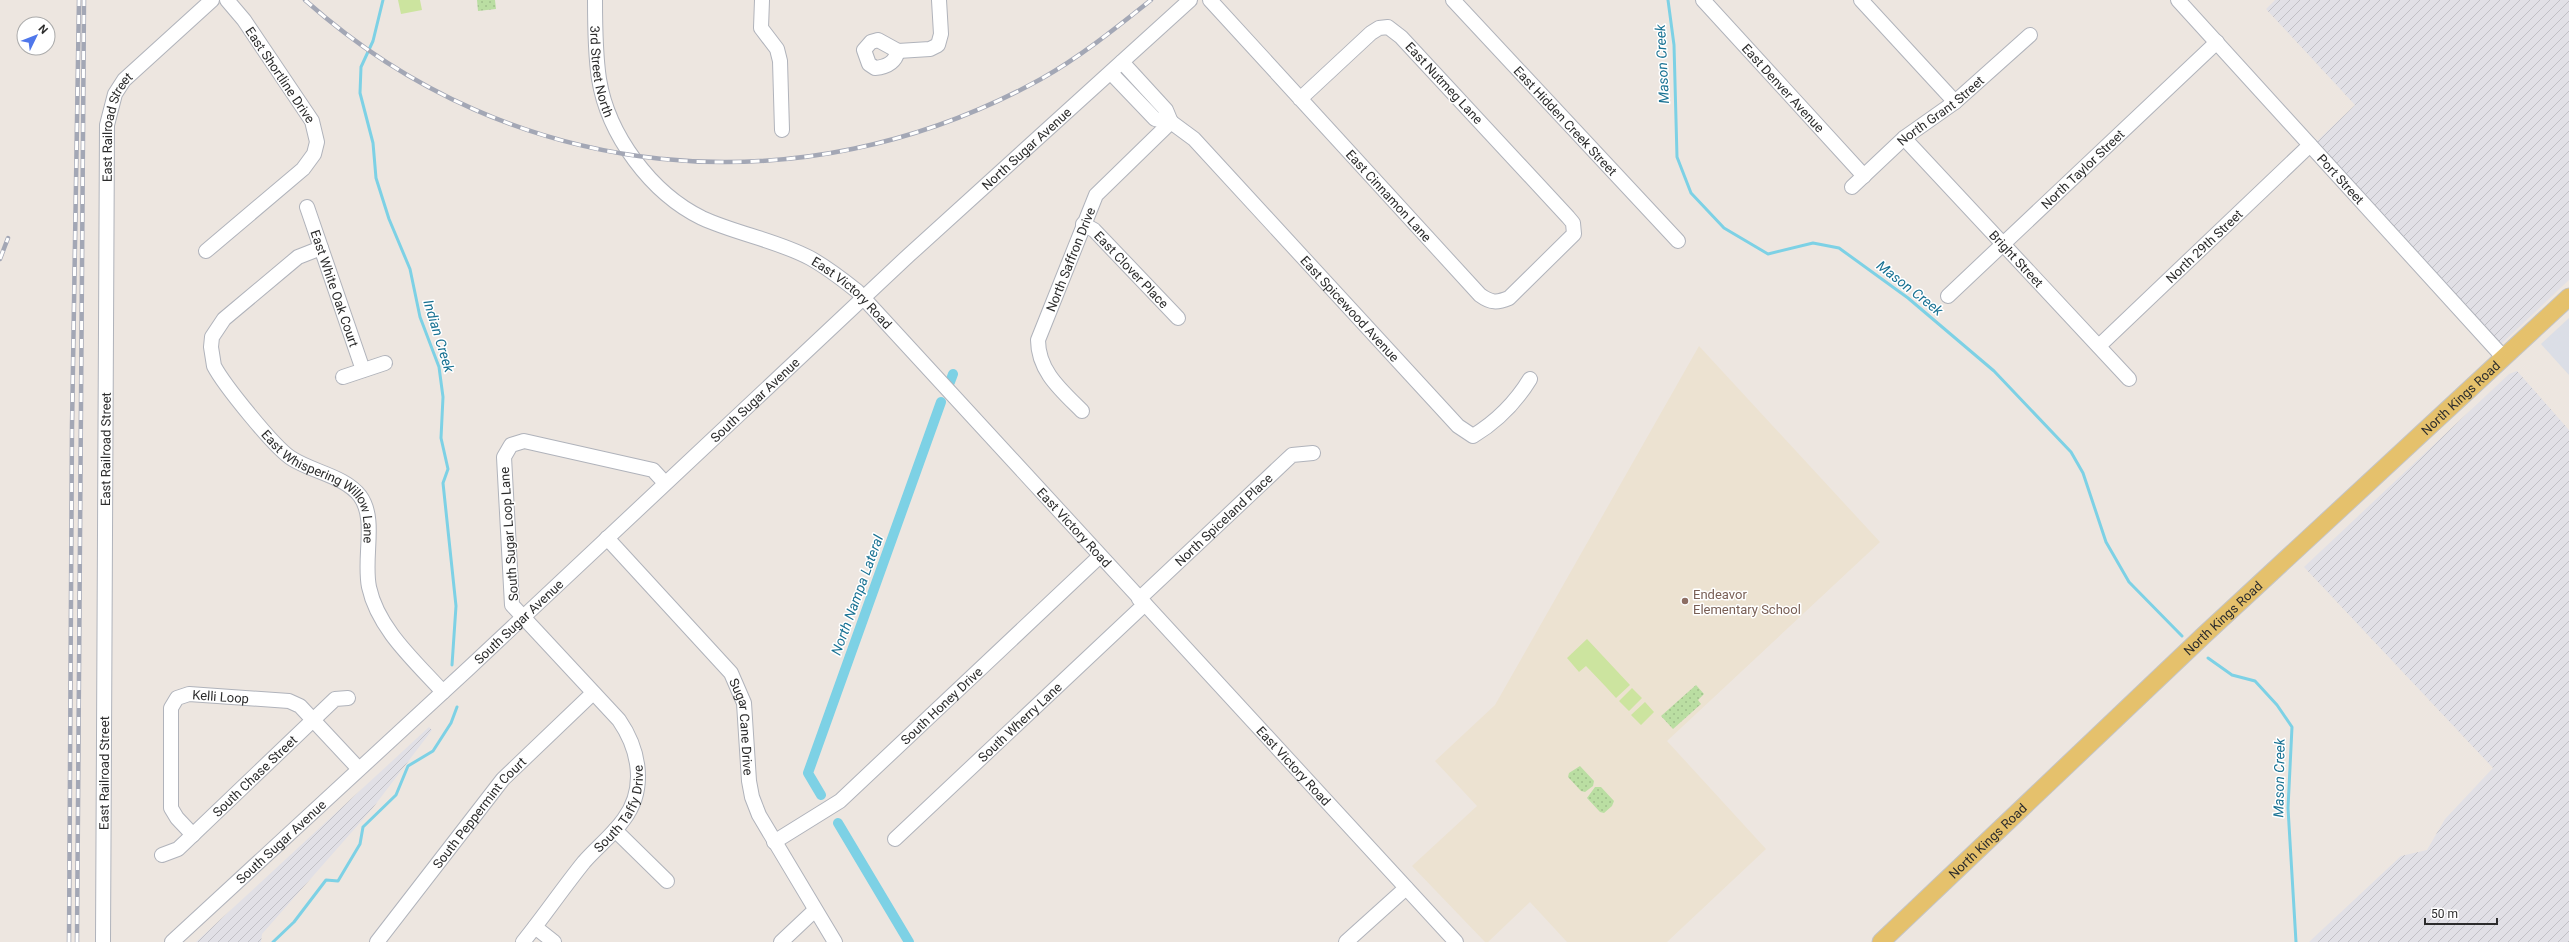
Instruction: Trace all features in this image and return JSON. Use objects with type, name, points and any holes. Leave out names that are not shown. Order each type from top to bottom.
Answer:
[{"type":"main road","name":"North Kings Road","points":[[1881,942],[2203,636],[2569,297]]},
{"type":"street","name":"East Railroad Street","points":[[103,942],[107,126],[115,94],[124,80],[212,0]]},
{"type":"street","name":"East Shortline Drive","points":[[206,251],[303,168],[314,154],[317,142],[312,121],[244,20],[227,0]]},
{"type":"street","name":"3rd Street North","points":[[595,0],[594,35],[599,80],[609,113],[622,140],[647,175]]},
{"type":"street","points":[[762,0],[761,28],[777,49],[780,61],[782,130]]},
{"type":"street","points":[[898,51],[930,48],[938,44],[941,34],[939,0]]},
{"type":"street","name":"North Sugar Avenue","points":[[863,298],[1190,0]]},
{"type":"street","name":"East Cinnamon Lane","points":[[1210,0],[1488,301],[1498,303],[1509,298],[1570,241],[1574,228]]},
{"type":"street","name":"East Hidden Creek Street","points":[[1453,0],[1678,241]]},
{"type":"street","name":"East Denver Avenue","points":[[1703,0],[1864,176]]},
{"type":"street","points":[[1861,0],[1955,102]]},
{"type":"street","name":"Port Street","points":[[2178,0],[2504,358]]},
{"type":"street","name":"East Nutmeg Lane","points":[[1300,99],[1371,33],[1379,28],[1388,26],[1401,37],[1557,205],[1572,223],[1574,228]]},
{"type":"street","name":"North Grant Street","points":[[1852,187],[1904,138],[1955,102],[2030,35]]},
{"type":"street","name":"North Taylor Street","points":[[1948,296],[2217,42]]},
{"type":"street","name":"East Spicewood Avenue","points":[[1122,62],[1166,110],[1171,122]]},
{"type":"street","name":"East Spicewood Avenue","points":[[1111,73],[1155,120],[1171,122],[1194,139],[1458,426],[1473,436],[1488,427],[1520,395],[1530,379]]},
{"type":"street","name":"North Saffron Drive","points":[[1082,411],[1043,368],[1038,353],[1038,340],[1083,224],[1096,195],[1171,122]]},
{"type":"street","name":"Bright Street","points":[[1904,138],[2004,243],[2129,379]]},
{"type":"street","name":"North 29th Street","points":[[2099,346],[2310,145]]},
{"type":"street","name":"East Victory Road","points":[[647,175],[672,199],[702,218],[809,258],[836,274],[863,298],[1456,942]]},
{"type":"street","name":"East White Oak Court","points":[[307,207],[363,370]]},
{"type":"street","name":"East Clover Place","points":[[1083,224],[1094,230],[1178,318]]},
{"type":"street","name":"East Whispering Willow Lane","points":[[321,248],[298,257],[224,319],[215,332],[211,347],[214,366],[218,374],[281,449],[301,464],[347,485],[359,495],[369,517],[366,568],[373,600],[394,637],[443,692]]},
{"type":"street","name":"South Sugar Avenue","points":[[172,942],[358,768],[443,692],[863,298]]},
{"type":"street","points":[[343,377],[385,363]]},
{"type":"street","name":"South Sugar Loop Lane","points":[[523,617],[512,605],[504,457],[511,445],[524,440],[653,470],[665,483]]},
{"type":"street","name":"North Spiceland Place","points":[[1142,602],[1292,455],[1313,453]]},
{"type":"street","name":"Sugar Cane Drive","points":[[607,538],[720,660],[734,678],[744,703],[752,797],[774,842],[835,942]]},
{"type":"street","name":"South Honey Drive","points":[[774,842],[840,801],[1100,556]]},
{"type":"street","name":"South Wherry Lane","points":[[895,839],[1142,602]]},
{"type":"street","name":"South Taffy Drive","points":[[523,617],[619,720],[630,736],[636,752],[638,772],[637,790],[627,814],[615,830],[584,862],[523,942]]},
{"type":"street","name":"South Peppermint Court","points":[[377,942],[503,779],[593,693]]},
{"type":"street","name":"Kelli Loop","points":[[193,835],[177,818],[172,808],[171,708],[177,698],[189,694],[289,701],[300,706],[358,768]]},
{"type":"street","name":"South Chase Street","points":[[162,855],[178,849],[335,699],[348,698]]},
{"type":"street","points":[[615,830],[667,881]]},
{"type":"street","points":[[1346,942],[1406,888]]},
{"type":"street","points":[[781,942],[815,910]]},
{"type":"street","points":[[535,927],[554,942]]},
{"type":"shaded area","points":[[2275,0],[2569,0],[2569,280],[2500,345],[2314,144],[2355,105],[2266,9]]},
{"type":"shaded area","points":[[2569,318],[2569,375],[2541,344]]},
{"type":"shaded area","name":"Endeavor Elementary School","points":[[1699,346],[1880,542],[1667,741],[1766,849],[1667,942],[1567,942],[1530,902],[1488,942],[1485,942],[1412,866],[1477,806],[1435,761],[1495,705]]},
{"type":"shaded area","points":[[2517,371],[2569,430],[2569,942],[2309,942],[2401,856],[2427,850],[2445,819],[2493,768],[2304,567],[2509,374]]},
{"type":"shaded area","points":[[429,727],[432,730],[372,809],[262,934],[261,942],[196,942]]},
{"type":"green space","points":[[398,0],[420,0],[422,10],[401,14]]},
{"type":"green space","points":[[477,0],[495,0],[496,9],[478,11]]},
{"type":"green space","points":[[1587,639],[1630,685],[1616,698],[1586,666],[1579,672],[1567,658]]},
{"type":"green space","points":[[1696,685],[1704,694],[1698,700],[1701,704],[1673,729],[1661,716]]},
{"type":"green space","points":[[1632,688],[1642,698],[1629,711],[1619,701]]},
{"type":"green space","points":[[1645,702],[1654,712],[1641,725],[1631,715]]},
{"type":"green space","points":[[1580,766],[1594,781],[1593,786],[1585,792],[1581,791],[1568,777],[1569,773]]},
{"type":"green space","points":[[1595,787],[1601,787],[1614,801],[1612,806],[1604,813],[1600,812],[1587,798]]},
{"type":"waterway","name":"Indian Creek","points":[[383,0],[373,41],[361,67],[360,93],[373,143],[376,178],[389,219],[410,269],[420,317],[439,367],[443,397],[441,438],[448,469],[443,483],[456,606],[452,665]]},
{"type":"waterway","name":"Mason Creek","points":[[1668,0],[1674,45],[1677,157],[1691,193],[1724,228],[1768,254],[1813,243],[1839,248],[1908,298],[1994,371],[2071,452],[2083,473],[2106,542],[2129,582],[2182,636]]},
{"type":"waterway","name":"North Nampa Lateral","points":[[950,382],[953,374]]},
{"type":"waterway","name":"North Nampa Lateral","points":[[821,795],[808,773],[941,402]]},
{"type":"waterway","name":"Mason Creek","points":[[2208,658],[2232,675],[2255,681],[2277,705],[2292,727],[2288,808],[2296,942]]},
{"type":"waterway","name":"Indian Creek","points":[[273,942],[294,922],[326,880],[338,881],[360,844],[363,827],[396,795],[408,766],[433,751],[451,723],[457,707]]},
{"type":"waterway","name":"North Nampa Lateral","points":[[838,823],[909,942]]},
{"type":"railway","points":[[69,942],[72,426],[79,0]]},
{"type":"railway","points":[[77,942],[84,0]]},
{"type":"railway","points":[[305,0],[386,62],[473,109],[565,141],[660,159],[757,161],[853,149],[949,121],[1041,79],[1098,42],[1151,0]]},
{"type":"railway","points":[[0,259],[8,238]]},
{"type":"place","name":"Endeavor Elementary School","points":[[1685,601]]}]
